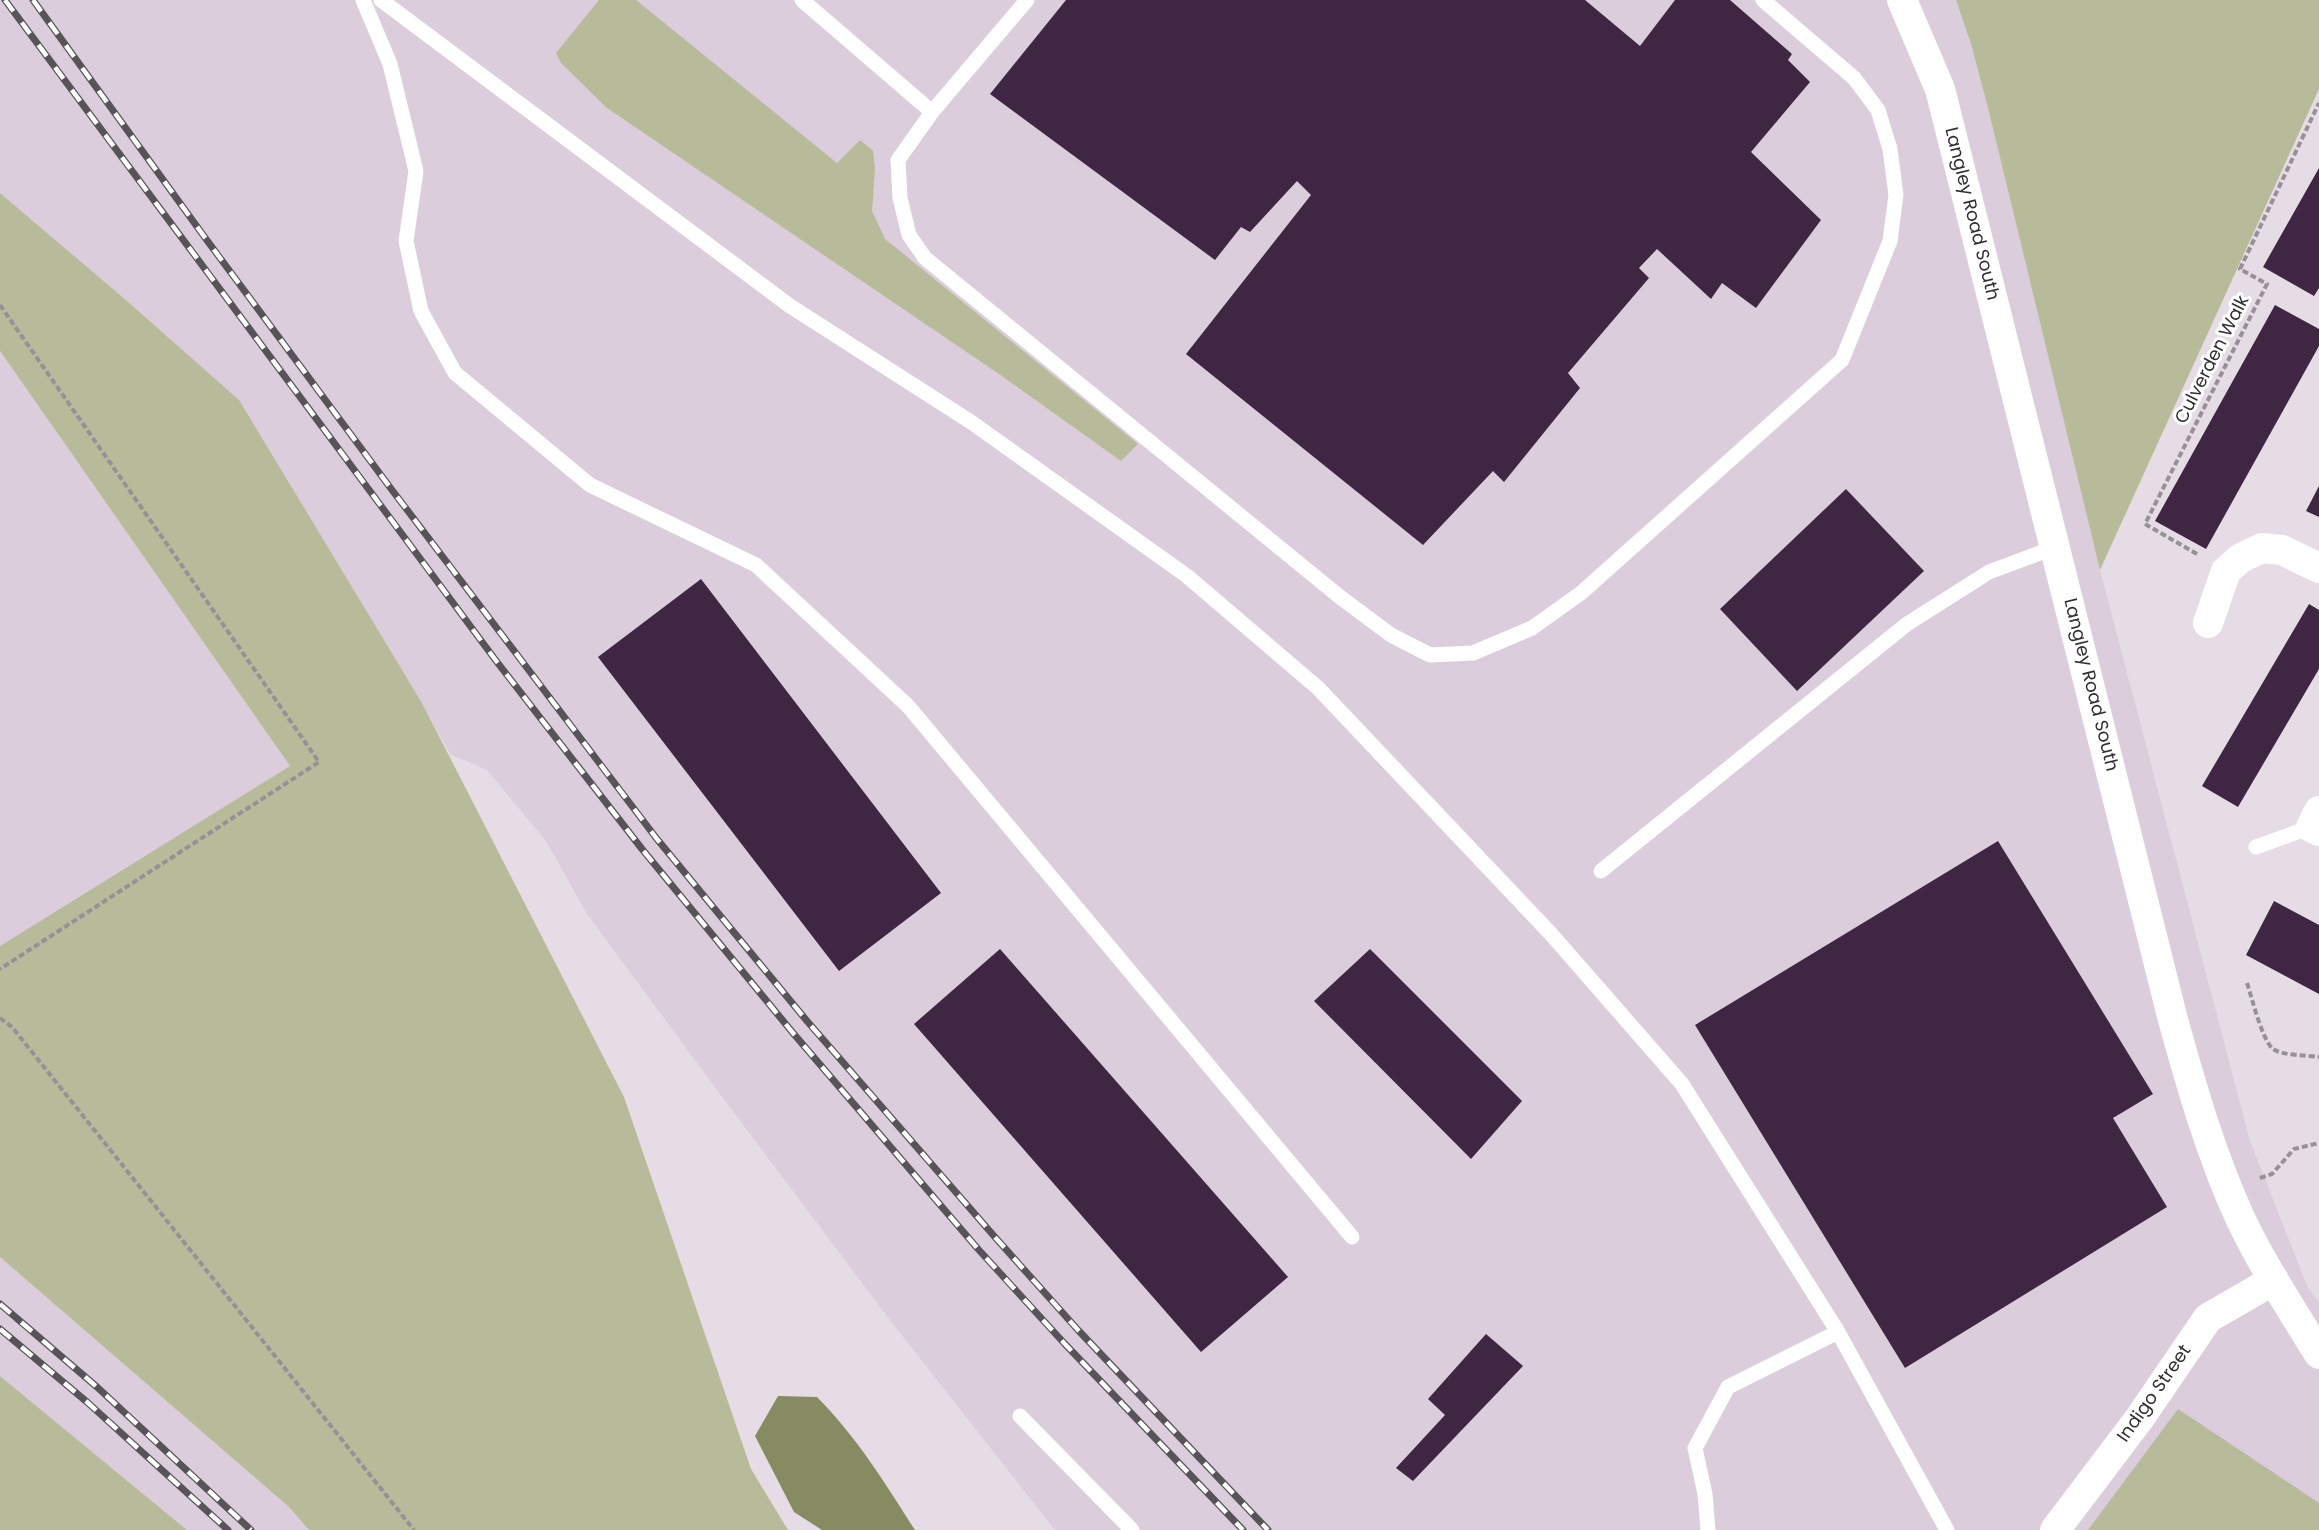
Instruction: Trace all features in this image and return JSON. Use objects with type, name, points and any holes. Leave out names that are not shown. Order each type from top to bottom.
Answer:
[{"type":"street","name":"Langley Road South","points":[[1902,0],[1940,89],[2172,1016],[2192,1087],[2241,1220],[2319,1354]]},
{"type":"street","points":[[2208,623],[2226,572],[2241,558],[2262,548],[2282,550],[2319,568]]},
{"type":"street","name":"Indigo Street","points":[[2055,1530],[2139,1419],[2208,1318],[2274,1280]]},
{"type":"lane","points":[[363,0],[390,64],[416,171],[406,241],[421,311],[455,373],[590,485],[756,565],[908,706],[1352,1237]]},
{"type":"lane","points":[[381,0],[790,306],[971,422],[1187,576],[1318,688],[1551,934],[1682,1084],[1838,1332],[1947,1530]]},
{"type":"lane","points":[[802,0],[932,112]]},
{"type":"lane","points":[[1027,0],[932,112],[898,159],[900,198],[909,235],[925,258],[1340,597],[1391,635],[1430,655],[1473,653],[1532,628],[1581,593],[1842,360],[1890,241],[1896,195],[1890,149],[1878,110],[1854,78],[1763,0]]},
{"type":"lane","points":[[1601,871],[1907,624],[1989,572],[2056,547]]},
{"type":"lane","points":[[2256,847],[2316,823]]},
{"type":"lane","points":[[1708,1530],[1705,1494],[1695,1448],[1728,1387],[1838,1332]]},
{"type":"lane","points":[[1020,1416],[1132,1530]]},
{"type":"path","name":"Culverden Walk","points":[[2226,572],[2145,524],[2267,284],[2240,269],[2319,103]]},
{"type":"path","points":[[0,305],[319,762],[0,969]]},
{"type":"path","points":[[2247,983],[2267,1041],[2273,1049],[2285,1053],[2319,1057]]},
{"type":"path","points":[[0,1018],[12,1027],[414,1530]]},
{"type":"path","points":[[2228,1187],[2272,1174],[2294,1149],[2319,1143]]},
{"type":"shaded area","points":[[0,0],[1956,0],[1971,44],[1988,108],[2100,570],[2250,1141],[2308,1288],[2319,1302],[2319,1530],[1055,1530],[890,1320],[587,914],[546,841],[487,770],[450,754],[422,703],[310,520],[119,294],[0,193]]},
{"type":"shaded area","points":[[599,0],[636,0],[837,163],[860,140],[873,151],[875,169],[872,211],[885,239],[1138,444],[1121,461],[999,374],[607,108],[561,63],[556,53]]},
{"type":"shaded area","points":[[1956,0],[2319,0],[2319,89],[2100,570],[1988,108],[1971,44]]},
{"type":"shaded area","points":[[0,193],[239,400],[422,703],[624,1097],[751,1469],[788,1530],[309,1530],[289,1507],[0,1257],[0,946],[290,766],[0,351]]},
{"type":"shaded area","points":[[0,351],[290,766],[0,946]]},
{"type":"shaded area","points":[[0,1257],[289,1507],[309,1530],[187,1530],[0,1376]]},
{"type":"shaded area","points":[[0,1376],[187,1530],[0,1530]]},
{"type":"shaded area","points":[[778,1396],[817,1397],[857,1444],[915,1530],[822,1530],[794,1512],[755,1436]]},
{"type":"shaded area","points":[[2178,1409],[2319,1503],[2319,1530],[2088,1530]]},
{"type":"building","points":[[1066,0],[1585,0],[1640,46],[1675,0],[1730,0],[1792,54],[1788,60],[1810,82],[1751,152],[1821,220],[1756,308],[1722,283],[1711,299],[1657,249],[1639,268],[1649,278],[1568,373],[1580,388],[1504,482],[1493,471],[1423,545],[1186,354],[1311,195],[1297,181],[1250,232],[1241,227],[1215,260],[990,94]]},
{"type":"building","points":[[2319,168],[2319,288],[2314,296],[2263,267]]},
{"type":"building","points":[[2275,305],[2319,329],[2319,346],[2206,549],[2155,521]]},
{"type":"building","points":[[2319,486],[2319,517],[2306,511]]},
{"type":"building","points":[[1846,489],[1924,571],[1797,691],[1720,609]]},
{"type":"building","points":[[701,579],[941,893],[839,971],[598,657]]},
{"type":"building","points":[[2309,604],[2319,610],[2319,669],[2238,807],[2202,786]]},
{"type":"building","points":[[1998,841],[2153,1094],[2113,1118],[2167,1207],[1905,1368],[1695,1025]]},
{"type":"building","points":[[2274,901],[2319,925],[2319,994],[2246,955]]},
{"type":"building","points":[[1000,949],[1288,1277],[1201,1352],[914,1024]]},
{"type":"building","points":[[1370,949],[1522,1101],[1471,1159],[1314,1001]]},
{"type":"building","points":[[1486,1334],[1523,1366],[1413,1481],[1396,1468],[1445,1415],[1428,1399]]},
{"type":"railway","points":[[5,0],[497,662],[642,849],[793,1033],[978,1249],[1064,1343],[1243,1530]]},
{"type":"railway","points":[[33,0],[392,490],[657,839],[807,1021],[994,1236],[1078,1330],[1268,1530]]},
{"type":"railway","points":[[0,1304],[97,1387],[251,1530]]},
{"type":"railway","points":[[0,1329],[87,1402],[228,1530]]}]
